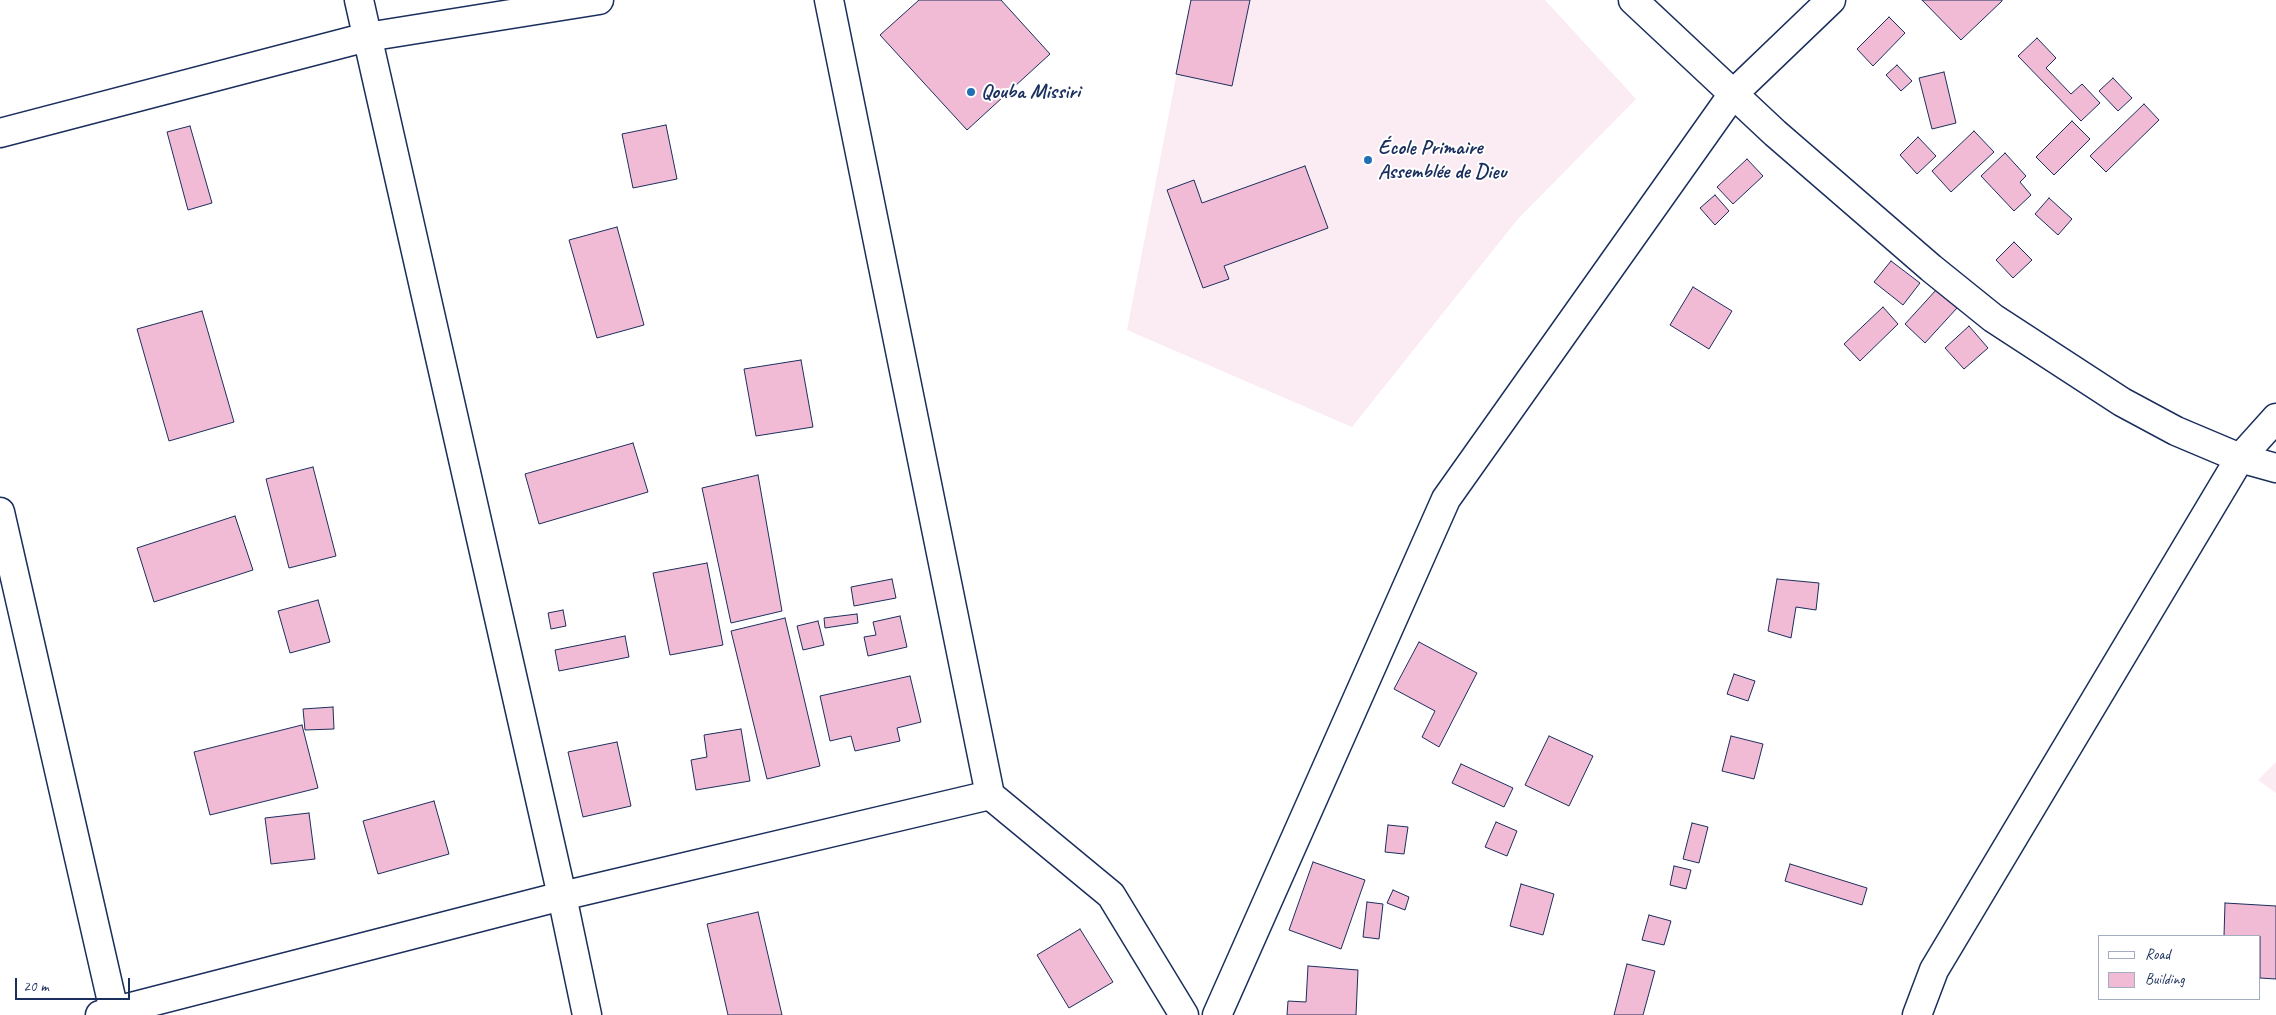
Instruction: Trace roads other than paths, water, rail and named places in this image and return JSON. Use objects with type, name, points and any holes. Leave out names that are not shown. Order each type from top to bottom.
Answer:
[{"type":"street","points":[[359,0],[562,896],[587,1015]]},
{"type":"street","points":[[0,133],[367,37],[599,0]]},
{"type":"street","points":[[829,0],[990,795],[1111,895],[1184,1015]]},
{"type":"street","points":[[1633,0],[1733,94],[1931,268],[1993,318],[2122,402],[2176,431],[2240,458],[2276,468]]},
{"type":"street","points":[[1217,1015],[1446,499],[1733,94],[1831,0]]},
{"type":"street","points":[[1917,1015],[1934,970],[2240,458],[2276,418]]},
{"type":"street","points":[[0,512],[110,1014],[562,896],[990,795]]},
{"type":"place","name":"Qouba Missiri","points":[[971,92]]},
{"type":"place","name":"École Primaire Assemblée de Dieu","points":[[1368,160]]}]
